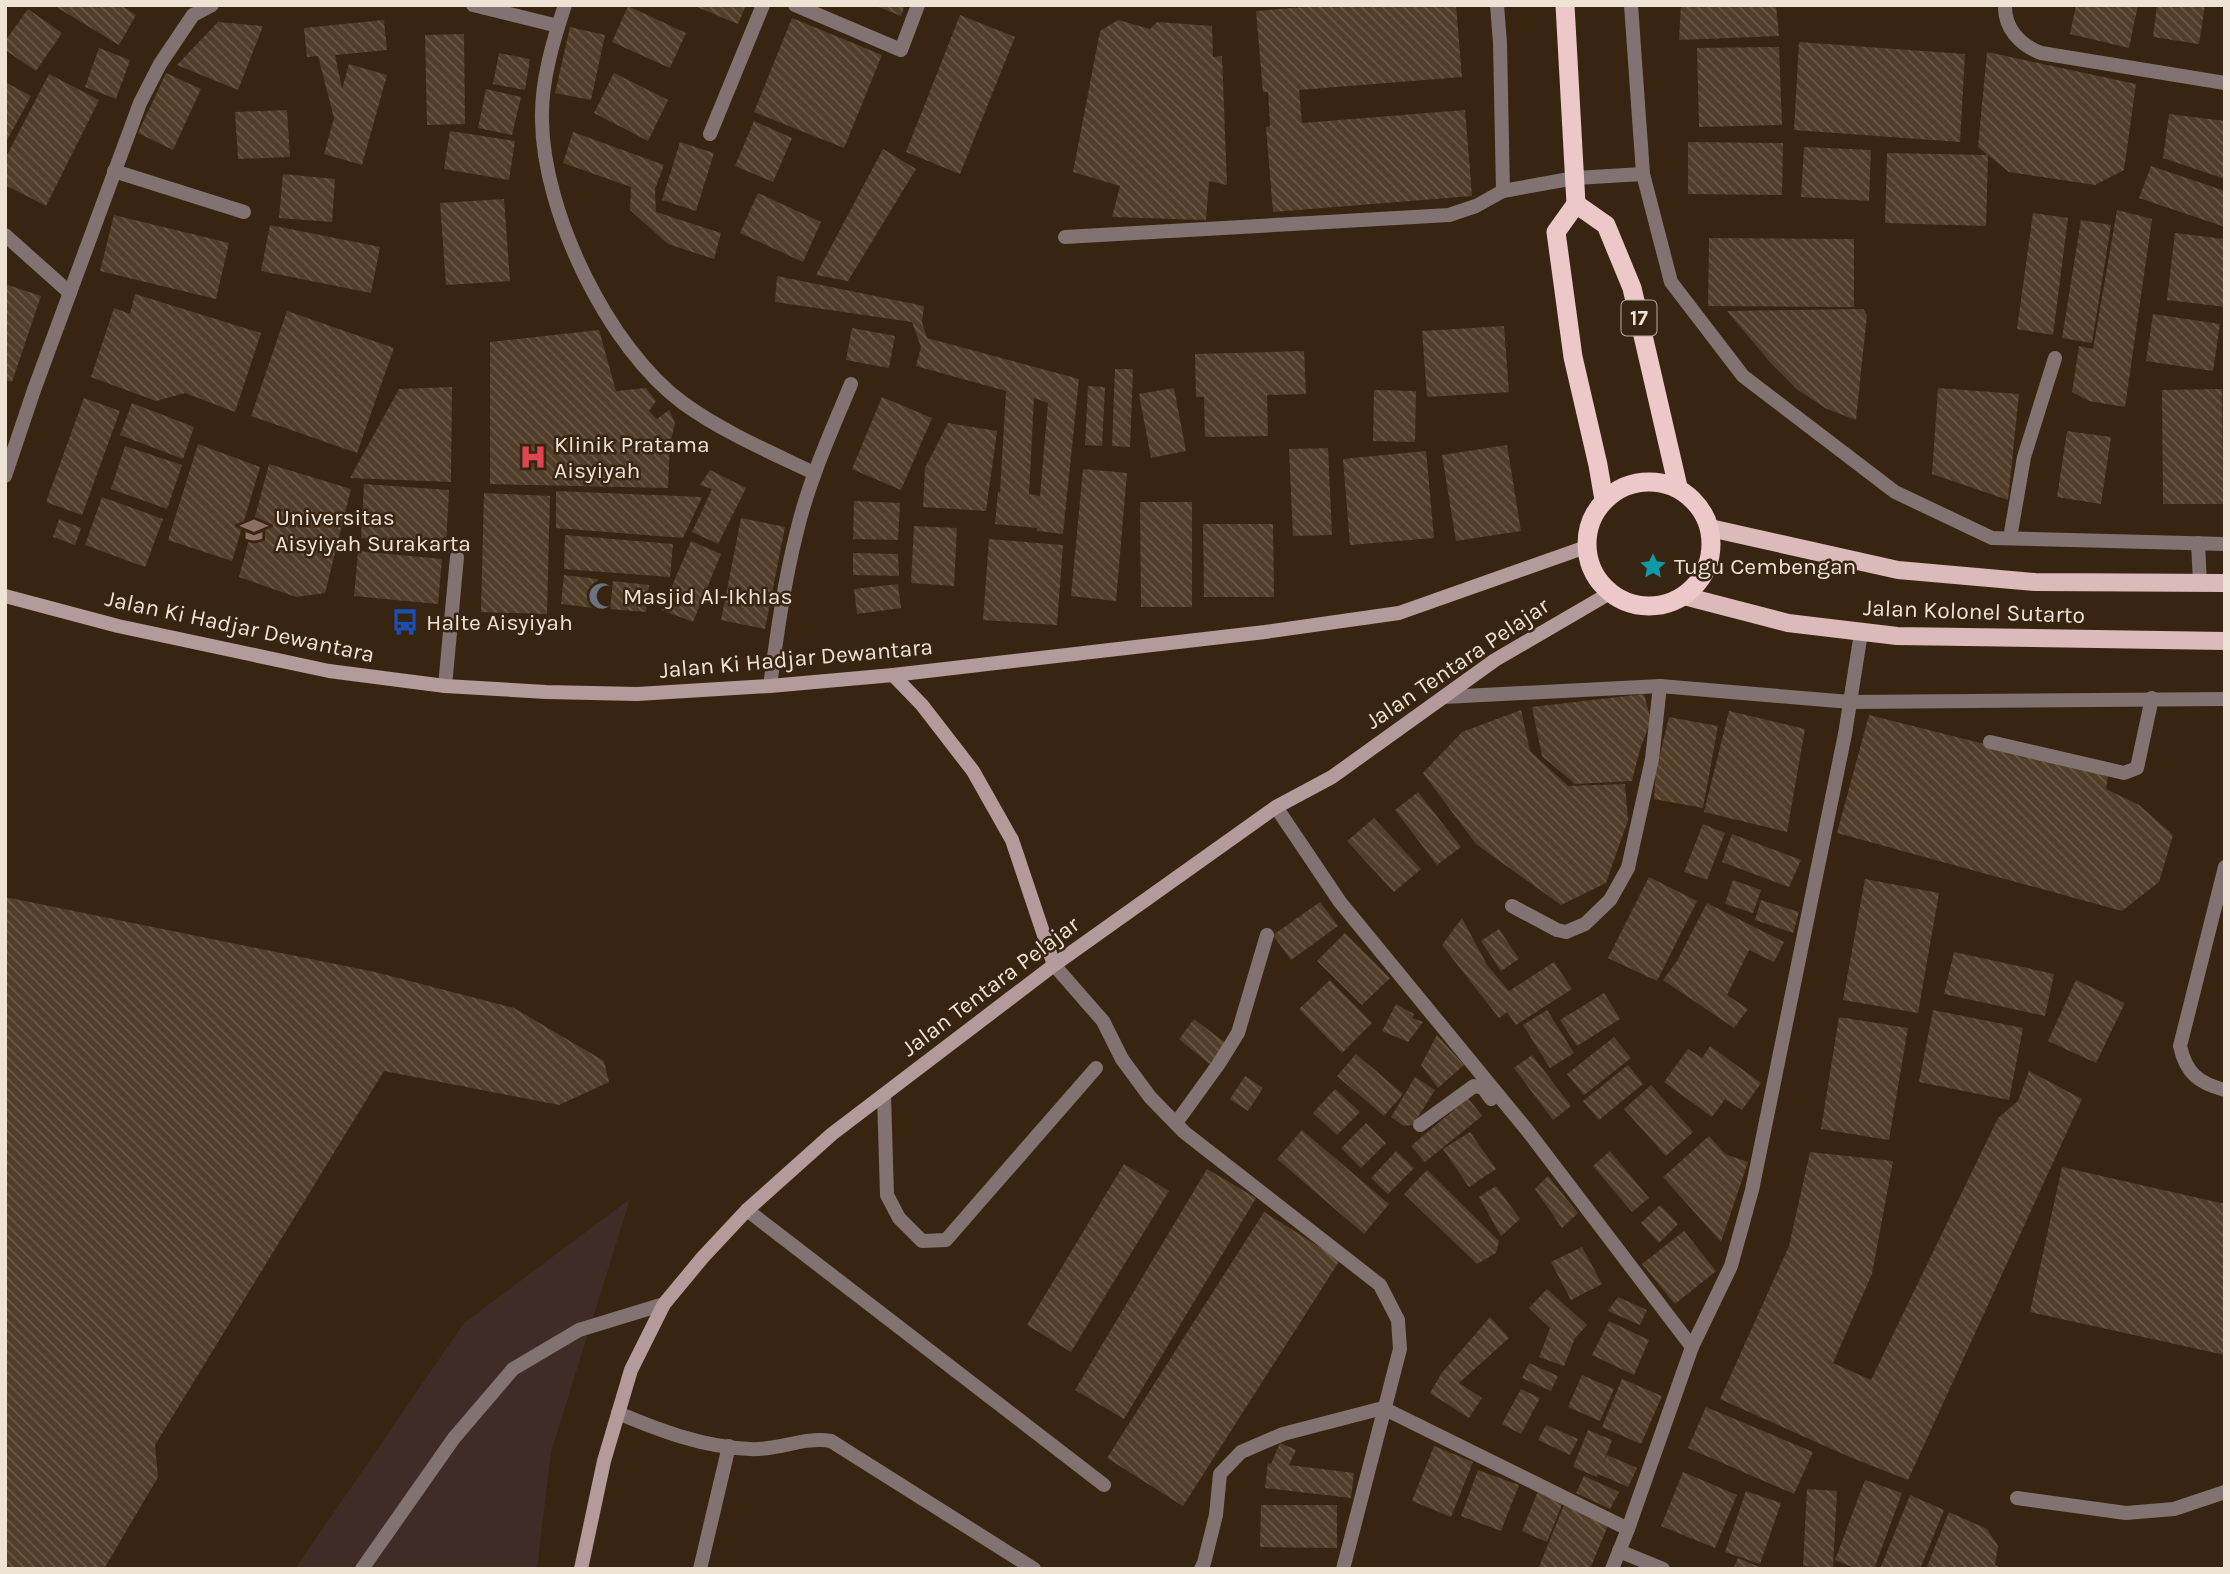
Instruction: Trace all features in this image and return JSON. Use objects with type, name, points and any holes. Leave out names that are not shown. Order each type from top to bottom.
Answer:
[{"type":"highway","points":[[1565,5],[1576,204],[1556,232],[1573,357],[1604,500]]},
{"type":"highway","name":"17","points":[[1576,204],[1606,225],[1628,279],[1649,356],[1678,487]]},
{"type":"highway","points":[[1652,481],[1678,487],[1698,504],[1710,527],[1712,553],[1702,578],[1684,596],[1666,605],[1646,607],[1627,603],[1610,593],[1593,572],[1586,547],[1590,522],[1604,500],[1626,485],[1652,481]]},
{"type":"main road","name":"Jalan Kolonel Sutarto","points":[[1710,527],[1898,569],[2035,582],[2225,583]]},
{"type":"main road","name":"Jalan Ki Hadjar Dewantara","points":[[5,596],[118,626],[329,671],[445,686],[637,694],[893,675],[1399,614],[1586,547]]},
{"type":"main road","name":"Jalan Tentara Pelajar","points":[[582,1569],[604,1461],[631,1370],[664,1304],[747,1210],[832,1134],[1054,965],[1276,807],[1332,777],[1527,640],[1610,593]]},
{"type":"main road","name":"Jalan Kolonel Sutarto","points":[[1684,596],[1788,622],[1897,636],[2225,641]]},
{"type":"main road","points":[[893,675],[922,705],[973,771],[1012,840],[1054,965]]},
{"type":"street","points":[[5,476],[140,103],[160,64],[193,15],[212,5]]},
{"type":"street","points":[[473,5],[558,26]]},
{"type":"street","points":[[565,5],[544,85],[541,118],[543,148],[563,225],[608,319],[651,374],[682,402],[755,444],[814,473]]},
{"type":"street","points":[[710,134],[763,5]]},
{"type":"street","points":[[795,5],[901,50],[918,5]]},
{"type":"street","points":[[1497,5],[1503,191]]},
{"type":"street","points":[[1631,5],[1643,174],[1671,282],[1743,376],[1895,492],[1992,538],[2225,544]]},
{"type":"street","points":[[2005,5],[2004,15],[2011,31],[2030,49],[2225,83]]},
{"type":"street","points":[[114,171],[244,212]]},
{"type":"street","points":[[1065,237],[1449,215],[1503,191],[1575,178],[1643,174]]},
{"type":"street","points":[[5,236],[71,293]]},
{"type":"street","points":[[2010,538],[2024,457],[2055,358]]},
{"type":"street","points":[[770,686],[786,579],[797,530],[814,473],[851,384]]},
{"type":"street","points":[[2198,543],[2200,583]]},
{"type":"street","points":[[445,686],[457,557]]},
{"type":"street","points":[[1612,1569],[1692,1347],[1731,1266],[1752,1190],[1850,702],[1861,632]]},
{"type":"street","points":[[1513,906],[1557,930],[1566,932],[1585,924],[1610,900],[1628,868],[1652,759],[1660,686]]},
{"type":"street","points":[[1444,698],[1660,686],[1850,702],[2225,699]]},
{"type":"street","points":[[1990,742],[2124,772],[2137,768],[2152,698]]},
{"type":"street","points":[[1276,807],[1340,902],[1527,1130],[1692,1347]]},
{"type":"street","points":[[2225,867],[2180,1046],[2188,1069],[2199,1080],[2225,1090]]},
{"type":"street","points":[[1175,1123],[1238,1033],[1268,935]]},
{"type":"street","points":[[1054,965],[1103,1021],[1122,1059],[1150,1097],[1175,1123],[1380,1285],[1398,1320],[1400,1349],[1343,1569]]},
{"type":"street","points":[[884,1095],[887,1195],[900,1218],[922,1241],[946,1240],[1096,1068]]},
{"type":"street","points":[[1420,1125],[1474,1086],[1483,1088],[1516,1133],[1527,1130]]},
{"type":"street","points":[[747,1210],[1104,1485]]},
{"type":"street","points":[[362,1569],[454,1438],[513,1369],[579,1330],[664,1304]]},
{"type":"street","points":[[1201,1569],[1216,1515],[1220,1474],[1241,1452],[1283,1434],[1383,1408],[1628,1529]]},
{"type":"street","points":[[618,1413],[672,1436],[751,1450],[818,1440],[831,1441],[1034,1569]]},
{"type":"street","points":[[700,1569],[729,1446]]},
{"type":"street","points":[[2017,1498],[2126,1513],[2174,1510],[2225,1492]]},
{"type":"street","points":[[1619,1551],[1663,1569]]},
{"type":"shaded area","points":[[630,1199],[551,1452],[537,1569],[295,1569],[464,1323]]},
{"type":"building","points":[[53,5],[121,5],[136,15],[119,45]]},
{"type":"building","points":[[692,5],[746,5],[738,24]]},
{"type":"building","points":[[874,5],[905,5],[901,16]]},
{"type":"building","points":[[1328,5],[1456,5],[1462,77],[1299,90],[1302,123],[1465,110],[1472,196],[1273,212],[1266,127],[1270,126],[1268,92],[1263,92],[1256,11]]},
{"type":"building","points":[[1681,5],[1776,5],[1779,36],[1679,40]]},
{"type":"building","points":[[2076,5],[2138,5],[2129,48],[2070,34]]},
{"type":"building","points":[[2157,5],[2205,5],[2199,44],[2153,37]]},
{"type":"building","points":[[628,6],[686,33],[670,68],[612,42]]},
{"type":"building","points":[[28,9],[62,33],[36,71],[5,50],[5,41]]},
{"type":"building","points":[[960,15],[1015,37],[960,174],[906,152]]},
{"type":"building","points":[[792,18],[882,55],[844,148],[754,112]]},
{"type":"building","points":[[384,20],[387,50],[335,55],[342,89],[349,64],[387,75],[362,165],[324,154],[334,118],[318,56],[307,57],[304,28]]},
{"type":"building","points":[[1118,20],[1150,29],[1157,22],[1212,26],[1213,57],[1222,56],[1227,185],[1209,181],[1206,220],[1112,217],[1120,186],[1073,172],[1100,31]]},
{"type":"building","points":[[218,22],[263,26],[238,90],[177,65]]},
{"type":"building","points":[[570,27],[605,35],[591,100],[555,93]]},
{"type":"building","points":[[464,34],[465,124],[427,125],[425,35]]},
{"type":"building","points":[[1799,42],[1965,54],[1960,142],[1794,130]]},
{"type":"building","points":[[1779,47],[1782,125],[1699,127],[1697,48]]},
{"type":"building","points":[[99,48],[130,60],[116,99],[85,87]]},
{"type":"building","points":[[1987,52],[2136,84],[2124,170],[2095,185],[2009,172],[1978,147]]},
{"type":"building","points":[[499,53],[530,59],[525,90],[493,84]]},
{"type":"building","points":[[166,73],[201,89],[173,150],[138,133]]},
{"type":"building","points":[[614,73],[668,100],[648,141],[594,113]]},
{"type":"building","points":[[49,74],[99,100],[46,206],[5,185],[5,159]]},
{"type":"building","points":[[5,82],[31,96],[5,144]]},
{"type":"building","points":[[486,89],[521,97],[512,135],[478,128]]},
{"type":"building","points":[[287,110],[290,157],[238,159],[235,112]]},
{"type":"building","points":[[2169,114],[2225,121],[2225,179],[2163,158]]},
{"type":"building","points":[[754,121],[792,138],[773,182],[735,166]]},
{"type":"building","points":[[450,131],[515,141],[509,180],[444,169]]},
{"type":"building","points":[[573,132],[664,165],[655,189],[656,212],[721,233],[714,259],[668,244],[630,210],[631,187],[563,163]]},
{"type":"building","points":[[680,142],[714,153],[696,211],[662,200]]},
{"type":"building","points":[[1688,142],[1783,143],[1782,195],[1688,194]]},
{"type":"building","points":[[1804,147],[1871,150],[1869,201],[1801,197]]},
{"type":"building","points":[[883,149],[916,169],[848,281],[816,275]]},
{"type":"building","points":[[1887,153],[1988,155],[1986,226],[1885,223]]},
{"type":"building","points":[[2151,166],[2225,191],[2225,227],[2139,198]]},
{"type":"building","points":[[283,174],[335,179],[332,222],[279,218]]},
{"type":"building","points":[[758,193],[821,222],[803,262],[740,233]]},
{"type":"building","points":[[504,199],[510,281],[446,285],[440,203]]},
{"type":"building","points":[[2117,210],[2152,219],[2125,407],[2089,401],[2072,392],[2079,346],[2093,349]]},
{"type":"building","points":[[2033,213],[2068,218],[2053,335],[2017,329]]},
{"type":"building","points":[[114,215],[229,243],[216,299],[100,271]]},
{"type":"building","points":[[2081,220],[2111,225],[2092,343],[2062,338]]},
{"type":"building","points":[[270,225],[380,247],[371,293],[261,271]]},
{"type":"building","points":[[2175,233],[2225,239],[2225,307],[2167,300]]},
{"type":"building","points":[[1709,238],[1854,239],[1854,307],[1708,306]]},
{"type":"building","points":[[777,276],[924,306],[922,322],[927,338],[1079,379],[1063,534],[1037,531],[1037,528],[995,524],[1000,492],[1006,391],[916,366],[921,347],[912,322],[775,302]],"holes":[[[1034,398],[1048,403],[1040,496],[1029,494]]]},
{"type":"building","points":[[5,284],[41,296],[12,382],[5,380]]},
{"type":"building","points":[[135,294],[261,333],[235,412],[185,393],[156,401],[91,377],[114,308],[130,314]]},
{"type":"building","points":[[1863,309],[1867,315],[1856,420],[1827,409],[1798,390],[1769,361],[1727,311]]},
{"type":"building","points":[[287,311],[394,348],[357,453],[251,416]]},
{"type":"building","points":[[2153,314],[2220,324],[2213,371],[2146,361]]},
{"type":"building","points":[[1504,326],[1509,392],[1427,397],[1422,331]]},
{"type":"building","points":[[852,328],[895,336],[889,368],[846,360]]},
{"type":"building","points":[[599,330],[616,391],[646,388],[656,401],[649,411],[657,419],[669,410],[675,423],[670,444],[668,488],[490,484],[490,342]]},
{"type":"building","points":[[1304,351],[1306,394],[1267,395],[1268,436],[1205,437],[1204,397],[1196,397],[1195,354]]},
{"type":"building","points":[[1115,369],[1133,369],[1130,447],[1112,446]]},
{"type":"building","points":[[1088,386],[1105,387],[1102,446],[1085,445]]},
{"type":"building","points":[[452,387],[451,482],[350,478],[399,389]]},
{"type":"building","points":[[1174,388],[1186,451],[1151,458],[1139,394]]},
{"type":"building","points":[[1938,388],[2019,394],[2008,500],[1932,474]]},
{"type":"building","points":[[2222,389],[2223,504],[2163,504],[2162,390]]},
{"type":"building","points":[[1374,390],[1416,391],[1415,442],[1373,441]]},
{"type":"building","points":[[882,397],[932,418],[901,490],[852,469]]},
{"type":"building","points":[[84,398],[120,411],[82,515],[46,502]]},
{"type":"building","points":[[132,403],[194,427],[183,459],[120,435]]},
{"type":"building","points":[[948,423],[997,431],[986,511],[923,507],[925,468]]},
{"type":"building","points":[[2067,431],[2111,437],[2101,504],[2057,497]]},
{"type":"building","points":[[198,444],[260,467],[232,561],[168,540]]},
{"type":"building","points":[[1507,445],[1521,531],[1456,541],[1442,455]]},
{"type":"building","points":[[125,446],[182,465],[167,509],[111,489]]},
{"type":"building","points":[[1328,448],[1332,535],[1293,536],[1289,449]]},
{"type":"building","points":[[1426,451],[1434,538],[1350,545],[1343,459]]},
{"type":"building","points":[[269,464],[351,489],[325,593],[296,597],[239,577]]},
{"type":"building","points":[[1083,469],[1127,473],[1116,601],[1071,596]]},
{"type":"building","points":[[710,470],[746,488],[718,544],[692,532],[712,489],[700,485]]},
{"type":"building","points":[[364,484],[449,490],[446,545],[361,538]]},
{"type":"building","points":[[556,491],[702,497],[683,538],[556,528]]},
{"type":"building","points":[[484,493],[550,496],[547,614],[481,612]]},
{"type":"building","points":[[102,497],[163,519],[145,567],[85,545]]},
{"type":"building","points":[[854,501],[900,503],[898,540],[853,539]]},
{"type":"building","points":[[1140,502],[1192,502],[1192,607],[1141,607]]},
{"type":"building","points":[[741,518],[785,527],[765,629],[721,620]]},
{"type":"building","points":[[59,519],[81,528],[75,545],[53,537]]},
{"type":"building","points":[[1203,524],[1273,524],[1274,597],[1204,597]]},
{"type":"building","points":[[914,526],[957,528],[954,586],[911,583]]},
{"type":"building","points":[[565,535],[673,544],[670,577],[564,569]]},
{"type":"building","points":[[989,539],[1063,545],[1057,625],[983,620]]},
{"type":"building","points":[[691,541],[721,554],[693,622],[662,610]]},
{"type":"building","points":[[358,551],[442,559],[438,604],[354,596]]},
{"type":"building","points":[[853,553],[898,554],[899,576],[853,575]]},
{"type":"building","points":[[564,575],[598,579],[594,608],[561,604]]},
{"type":"building","points":[[613,581],[649,585],[646,612],[610,609]]},
{"type":"building","points":[[898,584],[901,608],[857,614],[854,589]]},
{"type":"building","points":[[1644,694],[1651,720],[1632,781],[1575,784],[1542,756],[1532,707]]},
{"type":"building","points":[[1521,710],[1530,751],[1568,786],[1625,784],[1628,820],[1606,883],[1561,905],[1476,844],[1423,773],[1462,732]]},
{"type":"building","points":[[1729,711],[1805,729],[1787,832],[1704,812]]},
{"type":"building","points":[[1869,715],[2108,775],[2106,789],[2139,805],[2173,835],[2159,882],[2122,911],[1837,833]]},
{"type":"building","points":[[1669,717],[1718,726],[1703,808],[1654,799],[1656,771]]},
{"type":"building","points":[[1418,792],[1461,847],[1437,865],[1395,810]]},
{"type":"building","points":[[1374,818],[1421,869],[1394,892],[1347,841]]},
{"type":"building","points":[[1703,824],[1725,833],[1707,880],[1684,872]]},
{"type":"building","points":[[1732,834],[1801,860],[1789,887],[1722,862]]},
{"type":"building","points":[[1649,877],[1697,901],[1657,981],[1608,958]]},
{"type":"building","points":[[1865,879],[1939,893],[1918,1013],[1843,1000]]},
{"type":"building","points":[[1733,880],[1761,890],[1753,913],[1725,904]]},
{"type":"building","points":[[5,897],[375,972],[514,1008],[604,1061],[609,1082],[559,1105],[384,1071],[155,1445],[158,1477],[104,1569],[5,1569]]},
{"type":"building","points":[[1761,900],[1799,912],[1793,933],[1755,920]]},
{"type":"building","points":[[1320,902],[1338,926],[1291,960],[1273,935]]},
{"type":"building","points":[[1707,903],[1784,942],[1774,962],[1749,950],[1727,995],[1748,1009],[1734,1028],[1663,980],[1677,961]]},
{"type":"building","points":[[1462,918],[1487,965],[1509,991],[1554,962],[1572,989],[1516,1025],[1507,1012],[1499,1018],[1442,945]]},
{"type":"building","points":[[1499,929],[1519,959],[1501,971],[1481,941]]},
{"type":"building","points":[[1345,933],[1390,978],[1362,1005],[1317,961]]},
{"type":"building","points":[[1954,952],[2054,974],[2045,1016],[1944,994]]},
{"type":"building","points":[[1330,980],[1372,1023],[1342,1053],[1299,1009]]},
{"type":"building","points":[[2076,980],[2125,1003],[2096,1063],[2048,1041]]},
{"type":"building","points":[[1604,993],[1620,1019],[1577,1046],[1560,1020]]},
{"type":"building","points":[[1396,1004],[1414,1014],[1412,1018],[1423,1022],[1408,1042],[1382,1031]]},
{"type":"building","points":[[1547,1010],[1574,1053],[1550,1068],[1523,1025]]},
{"type":"building","points":[[1933,1010],[2023,1028],[2009,1100],[1919,1082]]},
{"type":"building","points":[[1839,1017],[1908,1028],[1889,1140],[1821,1129]]},
{"type":"building","points":[[1194,1019],[1227,1044],[1211,1065],[1179,1039]]},
{"type":"building","points":[[1437,1035],[1464,1065],[1438,1088],[1421,1065]]},
{"type":"building","points":[[1614,1037],[1631,1058],[1584,1095],[1567,1074]]},
{"type":"building","points":[[1710,1046],[1761,1083],[1742,1110],[1725,1099],[1712,1117],[1664,1082],[1688,1049],[1702,1058]]},
{"type":"building","points":[[1356,1054],[1403,1094],[1384,1116],[1337,1076]]},
{"type":"building","points":[[1532,1055],[1571,1106],[1553,1120],[1514,1068]]},
{"type":"building","points":[[1628,1065],[1643,1084],[1599,1120],[1583,1101]]},
{"type":"building","points":[[2029,1071],[2082,1099],[1908,1480],[1720,1399],[1789,1246],[1810,1152],[1893,1161],[1872,1274],[1833,1363],[1871,1380],[1998,1118],[2018,1101]]},
{"type":"building","points":[[1245,1076],[1263,1088],[1248,1111],[1230,1099]]},
{"type":"building","points":[[1415,1077],[1435,1090],[1413,1125],[1404,1126],[1391,1117]]},
{"type":"building","points":[[1651,1085],[1693,1132],[1666,1156],[1624,1109]]},
{"type":"building","points":[[1335,1089],[1360,1112],[1337,1135],[1313,1113]]},
{"type":"building","points":[[1468,1098],[1482,1116],[1425,1162],[1411,1146]]},
{"type":"building","points":[[1366,1123],[1386,1143],[1361,1168],[1341,1148]]},
{"type":"building","points":[[1302,1130],[1389,1204],[1364,1234],[1277,1159]]},
{"type":"building","points":[[1470,1132],[1496,1169],[1469,1187],[1443,1149]]},
{"type":"building","points":[[1709,1136],[1725,1154],[1748,1162],[1721,1242],[1663,1177]]},
{"type":"building","points":[[1396,1151],[1414,1168],[1388,1194],[1371,1178]]},
{"type":"building","points":[[1610,1151],[1649,1198],[1632,1212],[1593,1166]]},
{"type":"building","points":[[1124,1164],[1169,1191],[1071,1352],[1027,1325]]},
{"type":"building","points":[[2062,1167],[2225,1204],[2225,1355],[2030,1312]]},
{"type":"building","points":[[1207,1169],[1256,1198],[1124,1419],[1075,1390]]},
{"type":"building","points":[[1427,1170],[1499,1241],[1496,1253],[1477,1264],[1404,1194]]},
{"type":"building","points":[[1548,1176],[1578,1213],[1562,1228],[1535,1189]]},
{"type":"building","points":[[1496,1186],[1520,1219],[1501,1236],[1479,1197]]},
{"type":"building","points":[[1660,1205],[1678,1224],[1659,1243],[1641,1223]]},
{"type":"building","points":[[1264,1212],[1340,1260],[1183,1506],[1107,1458]]},
{"type":"building","points":[[1684,1231],[1716,1271],[1675,1304],[1642,1264]]},
{"type":"building","points":[[1582,1247],[1602,1284],[1571,1300],[1551,1262]]},
{"type":"building","points":[[1547,1289],[1587,1325],[1575,1338],[1564,1366],[1539,1357],[1550,1328],[1529,1308]]},
{"type":"building","points":[[1618,1297],[1647,1310],[1640,1325],[1608,1311]]},
{"type":"building","points":[[1490,1317],[1509,1338],[1459,1383],[1482,1398],[1469,1418],[1430,1393],[1441,1374]]},
{"type":"building","points":[[1609,1321],[1649,1340],[1634,1375],[1592,1355]]},
{"type":"building","points":[[1529,1363],[1558,1376],[1551,1391],[1522,1378]]},
{"type":"building","points":[[1582,1375],[1614,1389],[1600,1421],[1568,1407]]},
{"type":"building","points":[[1622,1379],[1662,1396],[1641,1444],[1602,1427]]},
{"type":"building","points":[[1521,1389],[1540,1398],[1521,1434],[1502,1424]]},
{"type":"building","points":[[1706,1407],[1813,1452],[1794,1494],[1688,1448]]},
{"type":"building","points":[[1546,1425],[1578,1439],[1570,1455],[1538,1440]]},
{"type":"building","points":[[1588,1430],[1612,1440],[1602,1465],[1607,1455],[1637,1468],[1628,1487],[1573,1467]]},
{"type":"building","points":[[1280,1443],[1296,1450],[1289,1465],[1354,1473],[1351,1498],[1265,1488],[1268,1463],[1271,1464]]},
{"type":"building","points":[[1434,1446],[1473,1462],[1451,1517],[1412,1501]]},
{"type":"building","points":[[1478,1470],[1519,1485],[1501,1531],[1461,1516]]},
{"type":"building","points":[[1683,1472],[1737,1495],[1715,1548],[1661,1526]]},
{"type":"building","points":[[1584,1476],[1619,1492],[1610,1509],[1576,1493]]},
{"type":"building","points":[[1865,1480],[1902,1493],[1874,1569],[1857,1569],[1835,1560]]},
{"type":"building","points":[[1807,1489],[1837,1491],[1833,1568],[1803,1566]]},
{"type":"building","points":[[1538,1491],[1563,1502],[1547,1542],[1522,1531]]},
{"type":"building","points":[[1746,1491],[1781,1503],[1760,1564],[1725,1552]]},
{"type":"building","points":[[1910,1495],[1944,1510],[1920,1569],[1880,1569]]},
{"type":"building","points":[[1261,1505],[1337,1505],[1337,1548],[1260,1547]]},
{"type":"building","points":[[1564,1505],[1609,1523],[1590,1569],[1538,1569]]},
{"type":"building","points":[[1949,1512],[1987,1529],[1998,1546],[1995,1565],[2004,1569],[1926,1569]]},
{"type":"building","points":[[1738,1558],[1764,1569],[1733,1569]]},
{"type":"place","name":"Klinik Pratama Aisyiyah","points":[[533,457]]},
{"type":"place","name":"Universitas Aisyiyah Surakarta","points":[[254,530]]},
{"type":"place","name":"Tugu Cembengan","points":[[1653,566]]},
{"type":"place","name":"Masjid Al-Ikhlas","points":[[602,596]]},
{"type":"place","name":"Halte Aisyiyah","points":[[405,622]]}]
